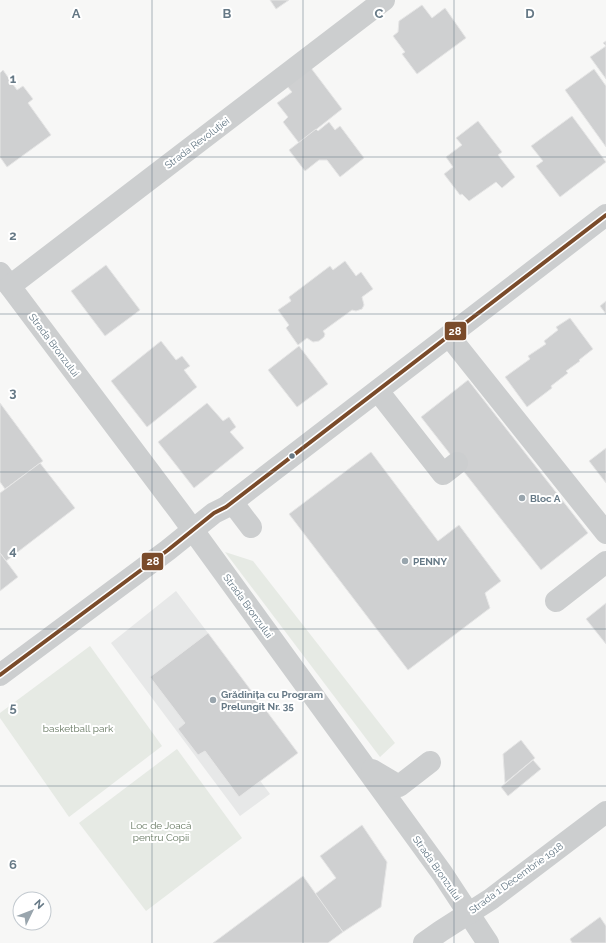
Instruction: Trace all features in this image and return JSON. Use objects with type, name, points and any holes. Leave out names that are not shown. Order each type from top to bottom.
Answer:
[{"type":"street","name":"Strada Revoluției","points":[[5,280],[384,0]]},
{"type":"street","points":[[0,676],[378,391],[606,215]]},
{"type":"street","name":"Strada Bronzului","points":[[5,280],[193,531],[442,873],[488,943]]},
{"type":"street","points":[[449,336],[606,533]]},
{"type":"street","points":[[378,391],[443,474],[457,463]]},
{"type":"street","points":[[232,502],[251,527]]},
{"type":"street","points":[[556,601],[606,562]]},
{"type":"street","points":[[364,766],[399,786],[430,762]]},
{"type":"street","name":"Strada 1 Decembrie 1918","points":[[424,943],[491,899],[606,812]]},
{"type":"shaded area","points":[[176,591],[208,633],[171,661],[270,794],[240,816],[111,643]]},
{"type":"green space","points":[[225,552],[253,561],[395,743],[380,757]]},
{"type":"green space","name":"basketball park","points":[[90,646],[162,746],[69,817],[0,718],[0,713]]},
{"type":"green space","name":"Loc de Joacă pentru Copii","points":[[177,749],[242,838],[146,911],[79,823]]},
{"type":"building","points":[[270,0],[289,0],[276,9]]},
{"type":"building","points":[[422,5],[432,18],[445,8],[466,38],[417,74],[402,54],[405,52],[393,36],[398,32],[399,21]]},
{"type":"building","points":[[606,46],[606,79],[590,57]]},
{"type":"building","points":[[311,68],[342,109],[299,143],[283,122],[288,117],[277,103],[292,92],[287,86]]},
{"type":"building","points":[[594,69],[606,86],[606,147],[565,90]]},
{"type":"building","points":[[3,70],[17,90],[23,86],[33,99],[28,103],[51,135],[7,167],[0,157],[0,73]]},
{"type":"building","points":[[572,116],[606,162],[560,197],[536,166],[543,161],[531,146]]},
{"type":"building","points":[[478,121],[502,152],[498,155],[515,177],[502,188],[496,182],[469,201],[462,194],[460,195],[444,174],[453,167],[446,157],[462,145],[456,138]]},
{"type":"building","points":[[329,122],[335,130],[340,126],[364,158],[340,177],[327,160],[319,160],[305,171],[289,150],[316,129],[318,131]]},
{"type":"building","points":[[345,261],[356,276],[361,272],[373,289],[362,297],[364,305],[362,309],[356,311],[352,310],[323,331],[325,334],[324,337],[319,341],[313,342],[307,338],[298,345],[286,328],[289,325],[278,310],[291,301],[289,297],[330,266],[333,270]]},
{"type":"building","points":[[106,265],[140,310],[105,336],[71,291]]},
{"type":"building","points":[[606,301],[606,314],[600,306]]},
{"type":"building","points":[[570,318],[593,349],[566,371],[568,373],[551,386],[552,388],[527,407],[505,377],[530,359],[528,356],[546,344],[544,341],[558,330],[556,327]]},
{"type":"building","points":[[161,341],[176,360],[182,356],[190,366],[184,370],[197,387],[147,427],[111,381]]},
{"type":"building","points":[[299,346],[328,384],[297,407],[268,370]]},
{"type":"building","name":"Bloc A","points":[[468,380],[588,533],[541,570],[421,417]]},
{"type":"building","points":[[0,403],[43,461],[5,489],[0,482]]},
{"type":"building","points":[[207,403],[223,421],[229,417],[236,427],[230,432],[244,448],[194,488],[158,442]]},
{"type":"building","points":[[606,448],[606,483],[589,461]]},
{"type":"building","name":"PENNY","points":[[371,452],[438,541],[459,525],[501,581],[485,593],[490,608],[408,670],[289,514]]},
{"type":"building","points":[[40,463],[75,508],[6,561],[0,553],[0,493]]},
{"type":"building","points":[[0,553],[18,577],[0,591]]},
{"type":"building","points":[[606,603],[606,644],[586,619]]},
{"type":"building","name":"Grădinița cu Program Prelungit Nr. 35","points":[[208,633],[298,753],[239,797],[205,751],[198,755],[178,729],[185,723],[150,677]]},
{"type":"building","points":[[521,740],[535,758],[505,783],[503,754]]},
{"type":"building","points":[[533,760],[541,769],[508,796],[501,787]]},
{"type":"building","points":[[362,825],[387,862],[381,907],[343,932],[315,894],[336,878],[320,856]]},
{"type":"building","points":[[303,876],[343,932],[328,943],[213,943]]},
{"type":"building","points":[[600,917],[606,926],[606,943],[572,943],[570,939]]},
{"type":"transit line","name":"28","points":[[0,675],[168,550],[214,513],[226,507],[606,215]]},
{"type":"place","name":"Bloc A","points":[[522,498]]},
{"type":"place","name":"PENNY","points":[[405,561]]},
{"type":"place","name":"Grădinița cu Program Prelungit Nr. 35","points":[[213,700]]}]
